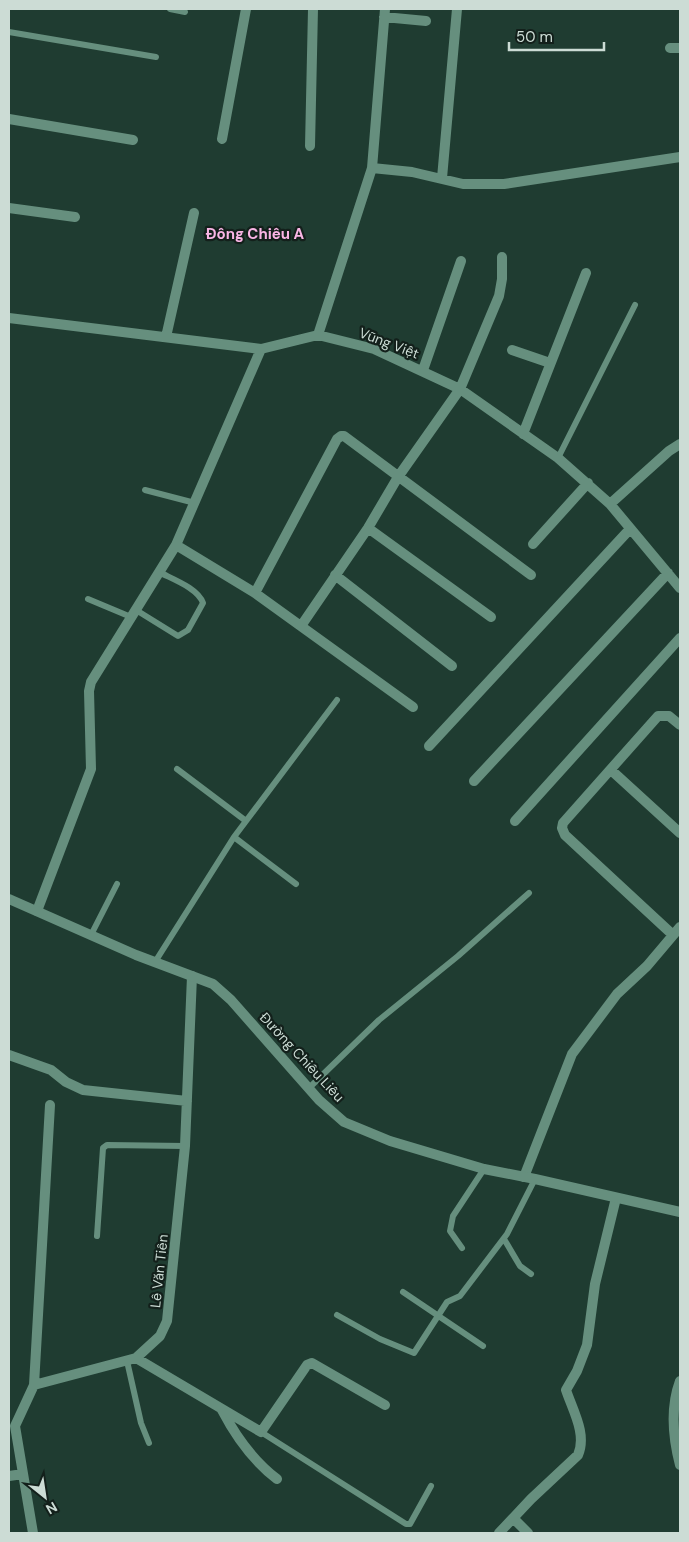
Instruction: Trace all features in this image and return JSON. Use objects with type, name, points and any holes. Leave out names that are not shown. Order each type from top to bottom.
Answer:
[{"type":"street","points":[[222,139],[246,9]]},
{"type":"street","points":[[310,146],[313,9]]},
{"type":"street","points":[[442,178],[457,9]]},
{"type":"street","points":[[318,336],[372,168],[385,13],[426,21]]},
{"type":"street","points":[[9,119],[133,140]]},
{"type":"street","points":[[372,168],[442,178],[463,184],[504,184],[680,157]]},
{"type":"street","points":[[9,208],[75,217]]},
{"type":"street","points":[[166,338],[194,213]]},
{"type":"street","points":[[301,626],[368,528],[398,477],[460,389],[499,296],[502,279],[502,257]]},
{"type":"street","points":[[422,370],[462,261]]},
{"type":"street","points":[[523,434],[586,273]]},
{"type":"street","name":"Vũng Việt","points":[[9,318],[261,349],[318,336],[374,349],[460,389],[558,458],[610,504],[680,588]]},
{"type":"street","points":[[37,911],[91,769],[89,691],[91,682],[176,545],[261,349]]},
{"type":"street","points":[[512,350],[550,364]]},
{"type":"street","points":[[255,593],[337,439],[344,436],[531,575]]},
{"type":"street","points":[[610,504],[668,451],[680,444]]},
{"type":"street","points":[[533,544],[588,483]]},
{"type":"street","points":[[368,528],[491,617]]},
{"type":"street","points":[[429,746],[630,529]]},
{"type":"street","points":[[176,545],[255,593],[413,707]]},
{"type":"street","points":[[474,781],[668,573]]},
{"type":"street","points":[[335,575],[452,666]]},
{"type":"street","points":[[515,821],[680,638]]},
{"type":"street","points":[[524,1178],[572,1054],[617,994],[647,966],[677,931],[565,835],[562,828],[563,823],[658,716],[669,716],[680,726]]},
{"type":"street","points":[[611,770],[680,833]]},
{"type":"street","name":"Đường Chiêu Liêu","points":[[9,899],[155,962],[213,984],[231,1000],[319,1100],[344,1122],[390,1141],[484,1169],[680,1212]]},
{"type":"street","name":"Lê Văn Tiên","points":[[34,1385],[132,1360],[160,1336],[168,1321],[185,1146],[192,976]]},
{"type":"street","points":[[9,1055],[51,1070],[66,1082],[82,1090],[187,1101]]},
{"type":"street","points":[[33,1533],[23,1474],[12,1426],[34,1385],[50,1105]]},
{"type":"street","points":[[500,1533],[578,1455],[582,1446],[581,1432],[566,1390],[577,1371],[586,1345],[595,1284],[616,1198]]},
{"type":"street","points":[[132,1360],[260,1432],[307,1365],[312,1363],[385,1405]]},
{"type":"street","points":[[680,1381],[673,1415],[676,1449],[680,1465]]},
{"type":"street","points":[[222,1409],[234,1432],[254,1459],[277,1478]]},
{"type":"street","points":[[9,1476],[23,1474]]},
{"type":"street","points":[[513,1518],[528,1533]]},
{"type":"lane","points":[[170,9],[185,12]]},
{"type":"lane","points":[[9,32],[156,57]]},
{"type":"lane","points":[[558,458],[635,305]]},
{"type":"lane","points":[[145,490],[195,504]]},
{"type":"lane","points":[[88,599],[134,614],[178,636],[188,630],[203,603],[197,594],[159,572]]},
{"type":"lane","points":[[155,962],[234,837],[337,700]]},
{"type":"lane","points":[[177,769],[246,821]]},
{"type":"lane","points":[[234,837],[296,884]]},
{"type":"lane","points":[[91,935],[117,884]]},
{"type":"lane","points":[[309,1088],[379,1020],[458,956],[529,892]]},
{"type":"lane","points":[[98,1236],[103,1148],[107,1145],[185,1146]]},
{"type":"lane","points":[[462,1248],[450,1231],[453,1216],[484,1169]]},
{"type":"lane","points":[[337,1315],[411,1354],[422,1343],[448,1302],[460,1296],[504,1239],[536,1179]]},
{"type":"lane","points":[[504,1239],[520,1266],[531,1274]]},
{"type":"lane","points":[[403,1292],[483,1346]]},
{"type":"lane","points":[[132,1360],[141,1423],[148,1443]]},
{"type":"lane","points":[[260,1432],[406,1524],[410,1524],[431,1486]]},
{"type":"district","name":"Đông Chiêu A","points":[[255,234]]}]
